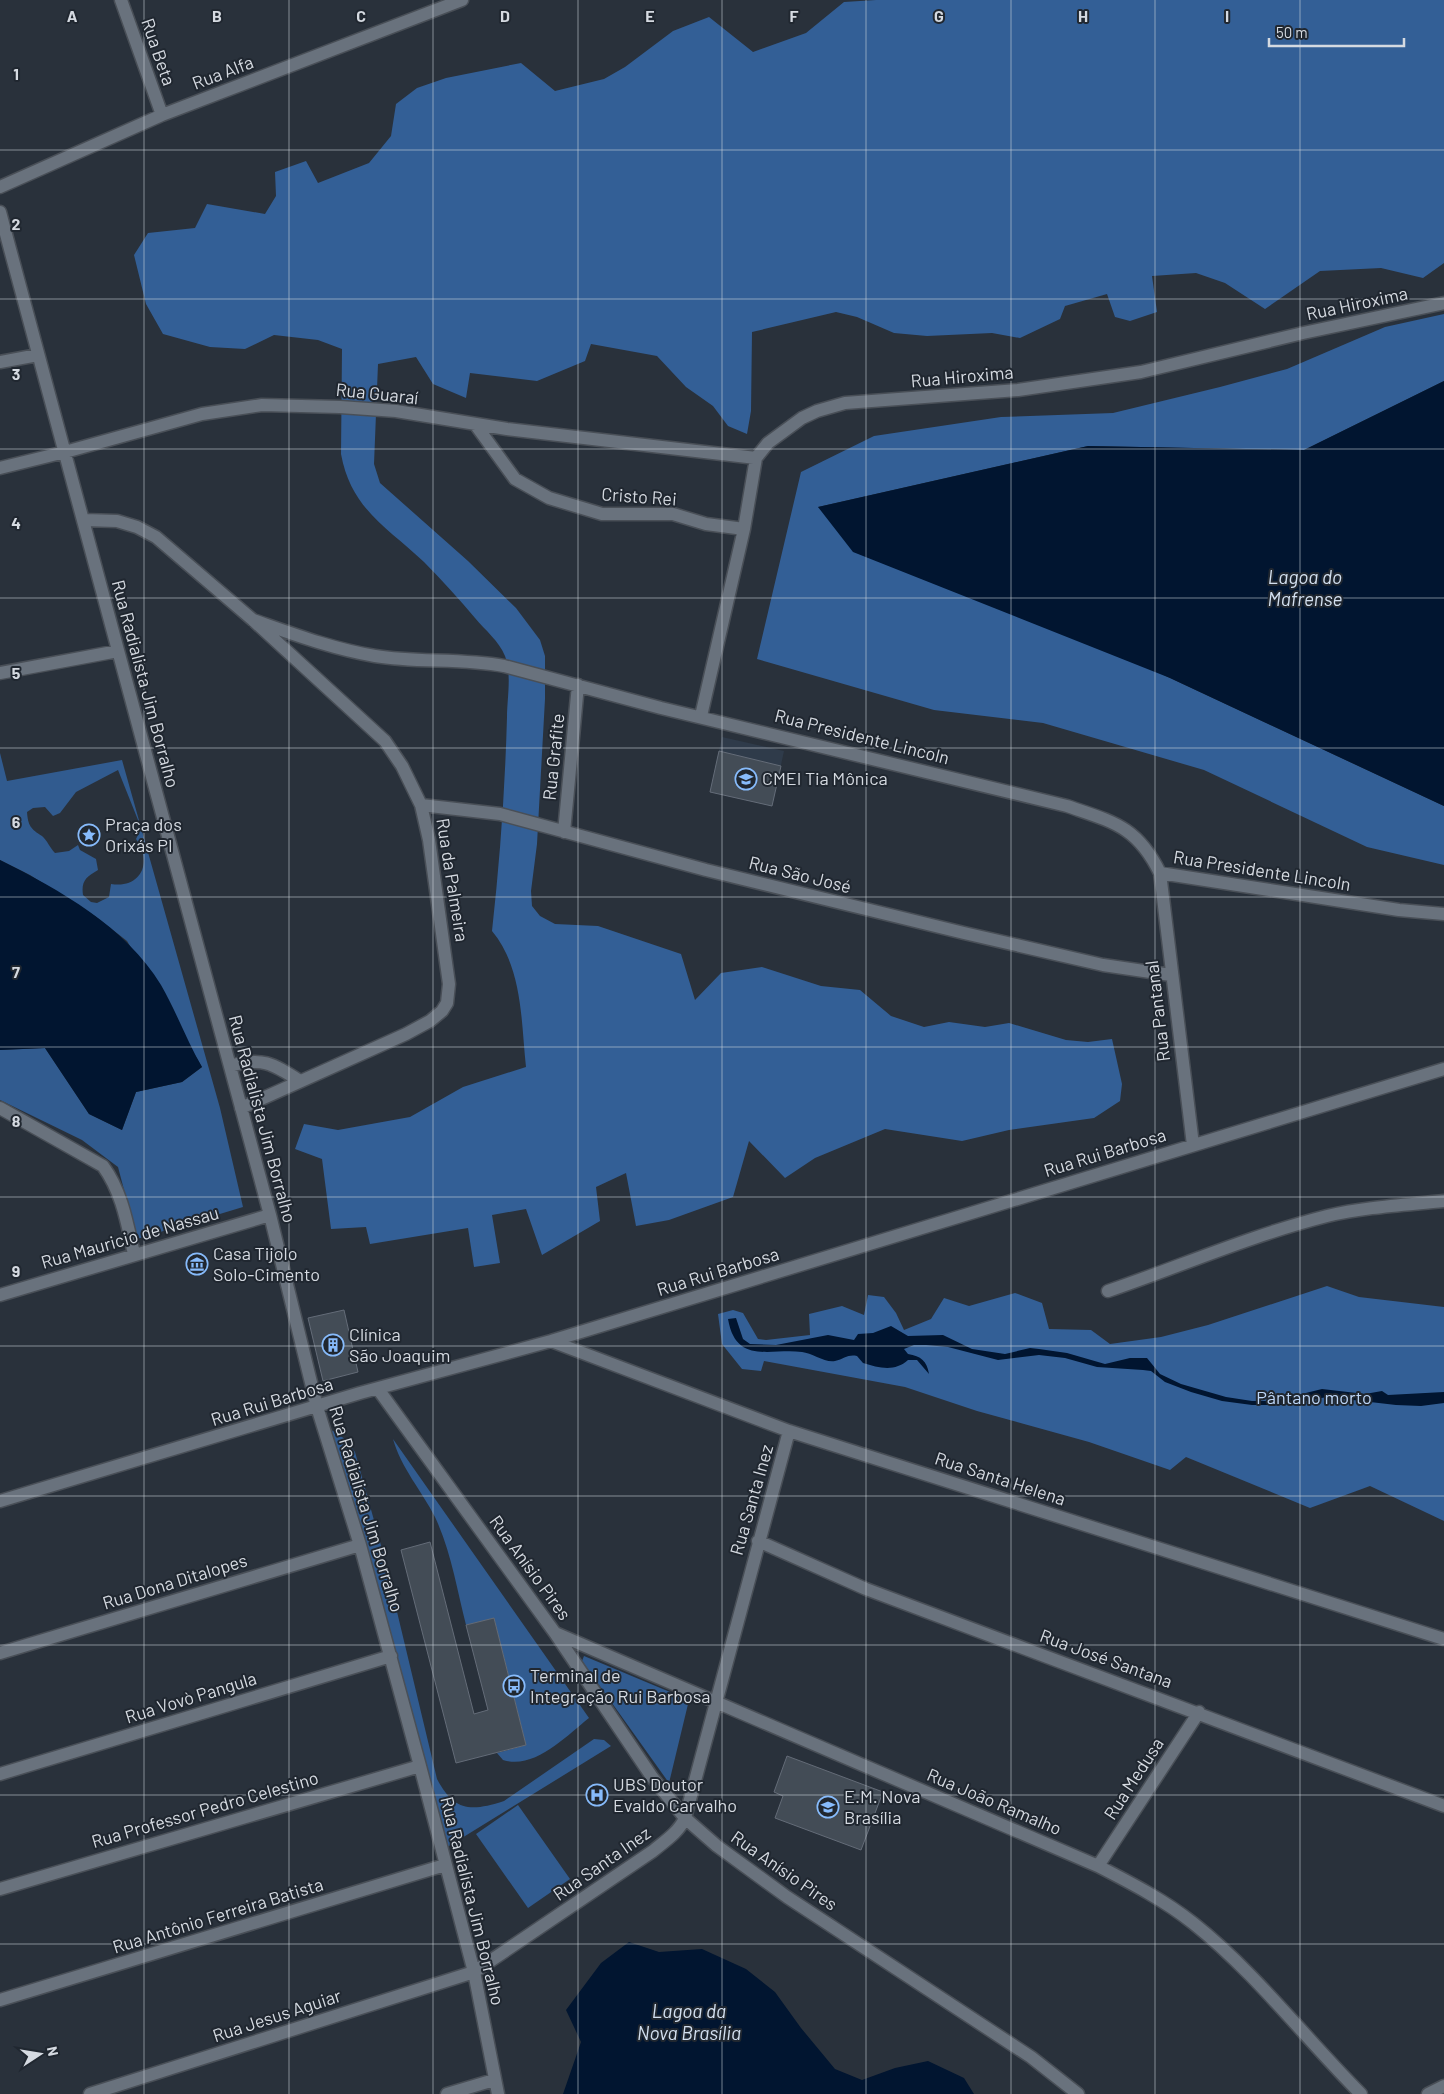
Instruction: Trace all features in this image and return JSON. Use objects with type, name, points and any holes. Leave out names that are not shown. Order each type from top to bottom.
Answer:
[{"type":"street","name":"Rua Beta","points":[[122,0],[162,115]]},
{"type":"street","name":"Rua Alfa","points":[[0,186],[162,115],[462,0]]},
{"type":"street","name":"Rua Radialista Jim Borralho","points":[[0,212],[5,244],[84,520],[270,1215],[317,1407],[360,1545],[391,1656],[474,1972],[498,2094]]},
{"type":"street","name":"Rua Hiroxima","points":[[756,458],[768,442],[790,425],[817,411],[845,403],[1018,390],[1141,372],[1303,333],[1444,303]]},
{"type":"street","points":[[0,362],[38,355]]},
{"type":"street","name":"Rua Guaraí","points":[[0,468],[202,414],[262,406],[340,407],[396,411],[475,424],[756,458]]},
{"type":"street","name":"Cristo Rei","points":[[475,424],[515,479],[550,498],[602,514],[672,514],[706,524],[744,529]]},
{"type":"street","points":[[701,716],[744,529],[756,458]]},
{"type":"street","name":"Rua da Palmeira","points":[[84,520],[116,521],[146,532],[167,546],[253,620],[385,741],[402,766],[421,805],[430,840],[446,957],[449,984],[447,1003],[430,1021],[406,1034],[241,1108]]},
{"type":"street","name":"Rua Presidente Lincoln","points":[[253,620],[306,639],[376,656],[478,661],[504,666],[661,708],[701,716],[1067,806],[1128,830],[1146,848],[1160,872],[1399,910],[1444,914]]},
{"type":"street","points":[[0,673],[118,652]]},
{"type":"street","name":"Rua Grafite","points":[[564,832],[578,685]]},
{"type":"street","name":"Rua São José","points":[[421,805],[500,814],[706,870],[964,933],[1104,965],[1171,975]]},
{"type":"street","name":"Rua Pantanal","points":[[1160,872],[1193,1144]]},
{"type":"street","points":[[230,1066],[250,1060],[265,1061],[300,1081]]},
{"type":"street","name":"Rua Rui Barbosa","points":[[0,1501],[378,1389],[551,1341],[1444,1069]]},
{"type":"street","points":[[0,1108],[103,1166],[112,1179],[121,1200],[134,1254]]},
{"type":"street","points":[[1108,1291],[1247,1240],[1322,1217],[1362,1209],[1444,1201]]},
{"type":"street","name":"Rua Mauricio de Nassau","points":[[0,1294],[270,1215]]},
{"type":"street","name":"Rua Santa Helena","points":[[551,1341],[789,1431],[1444,1638]]},
{"type":"street","name":"Rua Anísio Pires","points":[[378,1389],[555,1633],[652,1777],[686,1818],[717,1846],[787,1897],[999,2036],[1078,2094]]},
{"type":"street","name":"Rua Santa Inez","points":[[474,1972],[653,1851],[682,1825],[686,1818],[715,1701],[789,1431]]},
{"type":"street","name":"Rua José Santana","points":[[758,1541],[866,1588],[1444,1806]]},
{"type":"street","name":"Rua Dona Ditalopes","points":[[0,1653],[360,1545]]},
{"type":"street","name":"Rua João Ramalho","points":[[555,1633],[1098,1866],[1141,1888],[1193,1922],[1231,1957],[1361,2094]]},
{"type":"street","name":"Rua Vovò Pangula","points":[[0,1774],[391,1656]]},
{"type":"street","name":"Rua Medusa","points":[[1098,1866],[1199,1712]]},
{"type":"street","name":"Rua Professor Pedro Celestino","points":[[0,1889],[420,1766]]},
{"type":"street","name":"Rua Antônio Ferreira Batista","points":[[0,2000],[446,1865]]},
{"type":"street","name":"Rua Jesus Aguiar","points":[[90,2094],[474,1972]]},
{"type":"street","points":[[447,2094],[494,2080]]},
{"type":"street","points":[[1428,2094],[1444,2086]]},
{"type":"shaded area","name":"CMEI Tia Mônica","points":[[722,737],[784,751],[772,806],[710,792]]},
{"type":"shaded area","points":[[0,753],[7,781],[122,760],[220,1108],[243,1207],[137,1239],[118,1167],[82,1140],[0,1100],[0,1050],[45,1048],[89,1114],[122,1130],[136,1092],[182,1082],[202,1067],[127,941],[95,916],[30,875],[0,860]],"holes":[[[118,770],[140,825],[140,831],[136,839],[143,856],[141,872],[137,878],[130,882],[111,884],[109,897],[97,903],[91,902],[83,895],[85,880],[98,870],[96,859],[80,850],[78,845],[69,851],[55,853],[44,838],[31,827],[27,812],[33,808],[45,807],[53,816],[60,813],[76,792]]]},
{"type":"shaded area","points":[[324,1425],[345,1439],[355,1452],[382,1549],[437,1779],[443,1790],[457,1803],[464,1806],[482,1807],[492,1805],[504,1801],[594,1739],[604,1740],[611,1746],[444,1849]]},
{"type":"shaded area","points":[[393,1439],[589,1718],[560,1742],[538,1756],[515,1762],[503,1760],[497,1753],[526,1745],[494,1618],[466,1625],[441,1530],[430,1507],[401,1460]]},
{"type":"shaded area","points":[[584,1656],[689,1700],[669,1783],[582,1661]]},
{"type":"shaded area","points":[[518,1805],[570,1879],[528,1908],[476,1834]]},
{"type":"green space","points":[[876,0],[1444,0],[1444,263],[1423,278],[1381,268],[1320,271],[1265,309],[1225,283],[1196,273],[1152,276],[1157,312],[1130,321],[1115,317],[1107,294],[1065,306],[1060,319],[1020,338],[992,333],[927,336],[894,333],[857,317],[836,312],[752,332],[751,411],[747,434],[728,426],[713,406],[686,387],[657,356],[591,344],[585,361],[537,381],[470,373],[466,398],[433,384],[416,357],[378,364],[374,464],[380,483],[468,561],[516,608],[540,640],[545,656],[545,699],[537,844],[531,891],[532,906],[540,916],[555,924],[598,926],[681,954],[695,1000],[721,973],[762,967],[821,986],[860,990],[891,1016],[924,1027],[949,1022],[985,1027],[1009,1023],[1066,1040],[1088,1042],[1112,1039],[1122,1084],[1120,1101],[1094,1118],[1009,1130],[962,1141],[885,1129],[815,1158],[785,1178],[749,1141],[733,1197],[669,1220],[636,1226],[626,1173],[596,1187],[600,1221],[542,1255],[526,1209],[492,1215],[500,1263],[474,1267],[468,1228],[370,1244],[366,1227],[331,1229],[322,1159],[295,1149],[304,1124],[338,1130],[410,1117],[463,1087],[526,1067],[519,996],[515,978],[510,962],[492,931],[503,798],[509,686],[507,663],[499,645],[492,636],[424,562],[372,516],[353,489],[341,454],[342,349],[318,340],[274,335],[245,349],[210,347],[163,334],[146,304],[134,255],[148,233],[195,228],[207,204],[265,214],[276,196],[275,172],[306,161],[318,183],[369,163],[391,136],[396,104],[417,88],[446,78],[521,63],[555,91],[604,79],[625,67],[673,31],[709,17],[753,52],[806,33],[844,2]]},
{"type":"green space","points":[[1444,314],[1444,381],[1304,450],[1088,446],[818,507],[1170,678],[1444,806],[1444,865],[1367,847],[1204,770],[1043,723],[934,710],[757,659],[801,472],[874,436],[1001,417],[1113,413],[1287,369],[1385,327]]},
{"type":"green space","name":"Pântano morto","points":[[1327,1286],[1359,1297],[1444,1307],[1444,1521],[1370,1486],[1310,1508],[1186,1457],[1170,1470],[1089,1442],[977,1411],[905,1387],[764,1361],[761,1371],[742,1369],[722,1344],[718,1314],[733,1310],[743,1313],[758,1339],[766,1340],[810,1335],[809,1314],[842,1306],[864,1315],[868,1295],[884,1297],[896,1313],[904,1330],[931,1319],[944,1298],[969,1306],[1015,1293],[1042,1303],[1049,1329],[1091,1330],[1110,1344],[1161,1337],[1208,1325]]},
{"type":"water","name":"Lagoa do Mafrense","points":[[1444,381],[1444,806],[1170,678],[853,552],[818,507],[1088,446],[1304,450]]},
{"type":"water","points":[[0,860],[68,897],[90,912],[130,945],[161,985],[202,1067],[182,1082],[136,1092],[122,1130],[89,1114],[45,1048],[0,1050]]},
{"type":"water","points":[[736,1318],[743,1339],[750,1344],[776,1345],[828,1335],[854,1340],[858,1334],[873,1333],[891,1326],[908,1336],[943,1335],[972,1349],[1005,1354],[1030,1348],[1067,1353],[1105,1364],[1130,1358],[1147,1358],[1160,1374],[1181,1384],[1226,1397],[1252,1401],[1273,1401],[1322,1389],[1365,1394],[1382,1391],[1388,1395],[1444,1392],[1444,1403],[1421,1406],[1396,1405],[1327,1397],[1283,1405],[1252,1405],[1222,1401],[1191,1392],[1165,1382],[1151,1371],[1097,1367],[1065,1358],[1039,1355],[998,1360],[948,1347],[914,1345],[904,1349],[908,1354],[923,1360],[929,1374],[917,1360],[908,1360],[898,1366],[887,1368],[863,1363],[857,1356],[848,1356],[831,1361],[802,1352],[767,1352],[746,1349],[738,1343],[732,1333],[728,1319]]},
{"type":"water","name":"Lagoa da Nova Brasília","points":[[629,1942],[659,1952],[702,1949],[746,1969],[775,1992],[801,2028],[835,2069],[862,2080],[895,2068],[928,2061],[964,2078],[974,2094],[563,2094],[581,2042],[566,2010],[601,1963]]},
{"type":"building","name":"CMEI Tia Mônica","points":[[719,751],[781,766],[772,806],[710,792]]},
{"type":"building","name":"Clínica São Joaquim","points":[[344,1310],[358,1372],[323,1381],[308,1318]]},
{"type":"building","points":[[430,1542],[474,1714],[488,1710],[466,1625],[494,1618],[526,1745],[456,1763],[401,1550]]},
{"type":"building","name":"E.M. Nova Brasília","points":[[787,1756],[883,1792],[861,1850],[775,1818],[783,1796],[774,1792]]},
{"type":"place","name":"CMEI Tia Mônica","points":[[746,779]]},
{"type":"place","name":"Praça dos Orixás PI","points":[[89,835]]},
{"type":"place","name":"Casa Tijolo Solo-Cimento","points":[[197,1264]]},
{"type":"place","name":"Clínica São Joaquim","points":[[333,1345]]},
{"type":"place","name":"Terminal de Integração Rui Barbosa","points":[[514,1686]]},
{"type":"place","name":"UBS Doutor Evaldo Carvalho","points":[[597,1795]]},
{"type":"place","name":"E.M. Nova Brasília","points":[[828,1807]]}]
